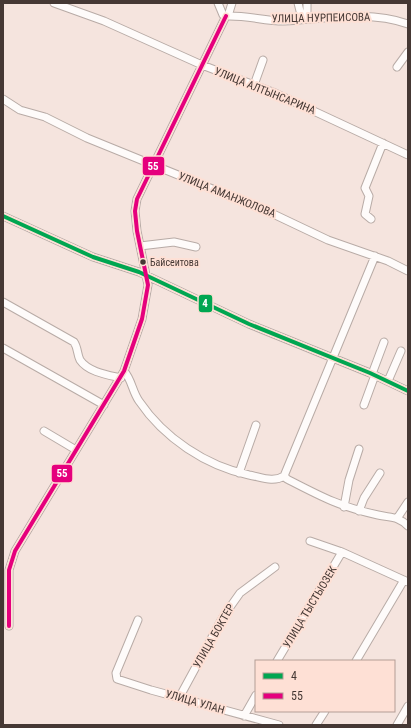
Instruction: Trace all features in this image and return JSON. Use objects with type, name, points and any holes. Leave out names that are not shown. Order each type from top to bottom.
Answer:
[{"type":"street","name":"УЛИЦА АЛТЫНСАРИНА","points":[[54,3],[126,30],[202,65],[254,85],[408,155]]},
{"type":"street","points":[[218,3],[224,15],[227,16]]},
{"type":"street","points":[[7,626],[9,570],[15,551],[124,371],[142,319],[148,286],[135,211],[137,199],[232,3]]},
{"type":"street","points":[[298,3],[304,19]]},
{"type":"street","points":[[304,19],[307,3]]},
{"type":"street","name":"УЛИЦА НУРПЕИСОВА","points":[[227,16],[245,16],[283,21],[347,16],[374,16],[408,24]]},
{"type":"street","points":[[397,67],[408,52]]},
{"type":"street","points":[[254,85],[263,60]]},
{"type":"street","name":"УЛИЦА АМАНЖОЛОВА","points":[[3,99],[20,110],[44,117],[87,138],[269,212],[328,240],[375,256],[408,271]]},
{"type":"street","points":[[371,219],[365,214],[369,196],[366,188],[384,143]]},
{"type":"street","points":[[3,216],[93,257],[139,272],[248,324],[374,375],[408,391]]},
{"type":"street","points":[[140,246],[174,242],[196,248]]},
{"type":"street","points":[[124,371],[130,378],[138,400],[163,428],[209,463],[239,473],[273,480],[279,479],[284,476],[375,256]]},
{"type":"street","points":[[3,302],[74,342],[77,346],[81,361],[85,366],[120,378]]},
{"type":"street","points":[[364,405],[384,342]]},
{"type":"street","points":[[3,348],[104,405]]},
{"type":"street","points":[[388,382],[401,351]]},
{"type":"street","points":[[239,473],[256,425]]},
{"type":"street","points":[[44,432],[76,450]]},
{"type":"street","points":[[344,507],[349,480],[359,449]]},
{"type":"street","points":[[359,511],[364,498],[380,473]]},
{"type":"street","points":[[284,476],[321,497],[344,507],[359,511],[398,517],[408,526]]},
{"type":"street","points":[[398,517],[408,502]]},
{"type":"street","points":[[310,541],[342,552],[406,581],[357,660]]},
{"type":"street","name":"УЛИЦА ТЫСТЫОЗЕК","points":[[278,660],[342,552]]},
{"type":"street","name":"УЛИЦА БОКТЕР","points":[[179,698],[223,617],[240,593],[275,567]]},
{"type":"street","name":"УЛИЦА УЛАН","points":[[138,620],[116,673],[117,679],[179,698],[279,725]]},
{"type":"street","points":[[244,716],[255,697]]},
{"type":"street","points":[[397,725],[408,706]]},
{"type":"street","points":[[316,725],[324,712]]},
{"type":"transit line","name":"55","points":[[9,626],[9,570],[15,551],[124,371],[142,319],[148,285],[137,231],[135,211],[137,199],[226,16]]},
{"type":"transit line","name":"4","points":[[3,216],[93,257],[139,272],[249,324],[370,373],[408,391]]},
{"type":"place","name":"Байсеитова","points":[[143,262]]}]
